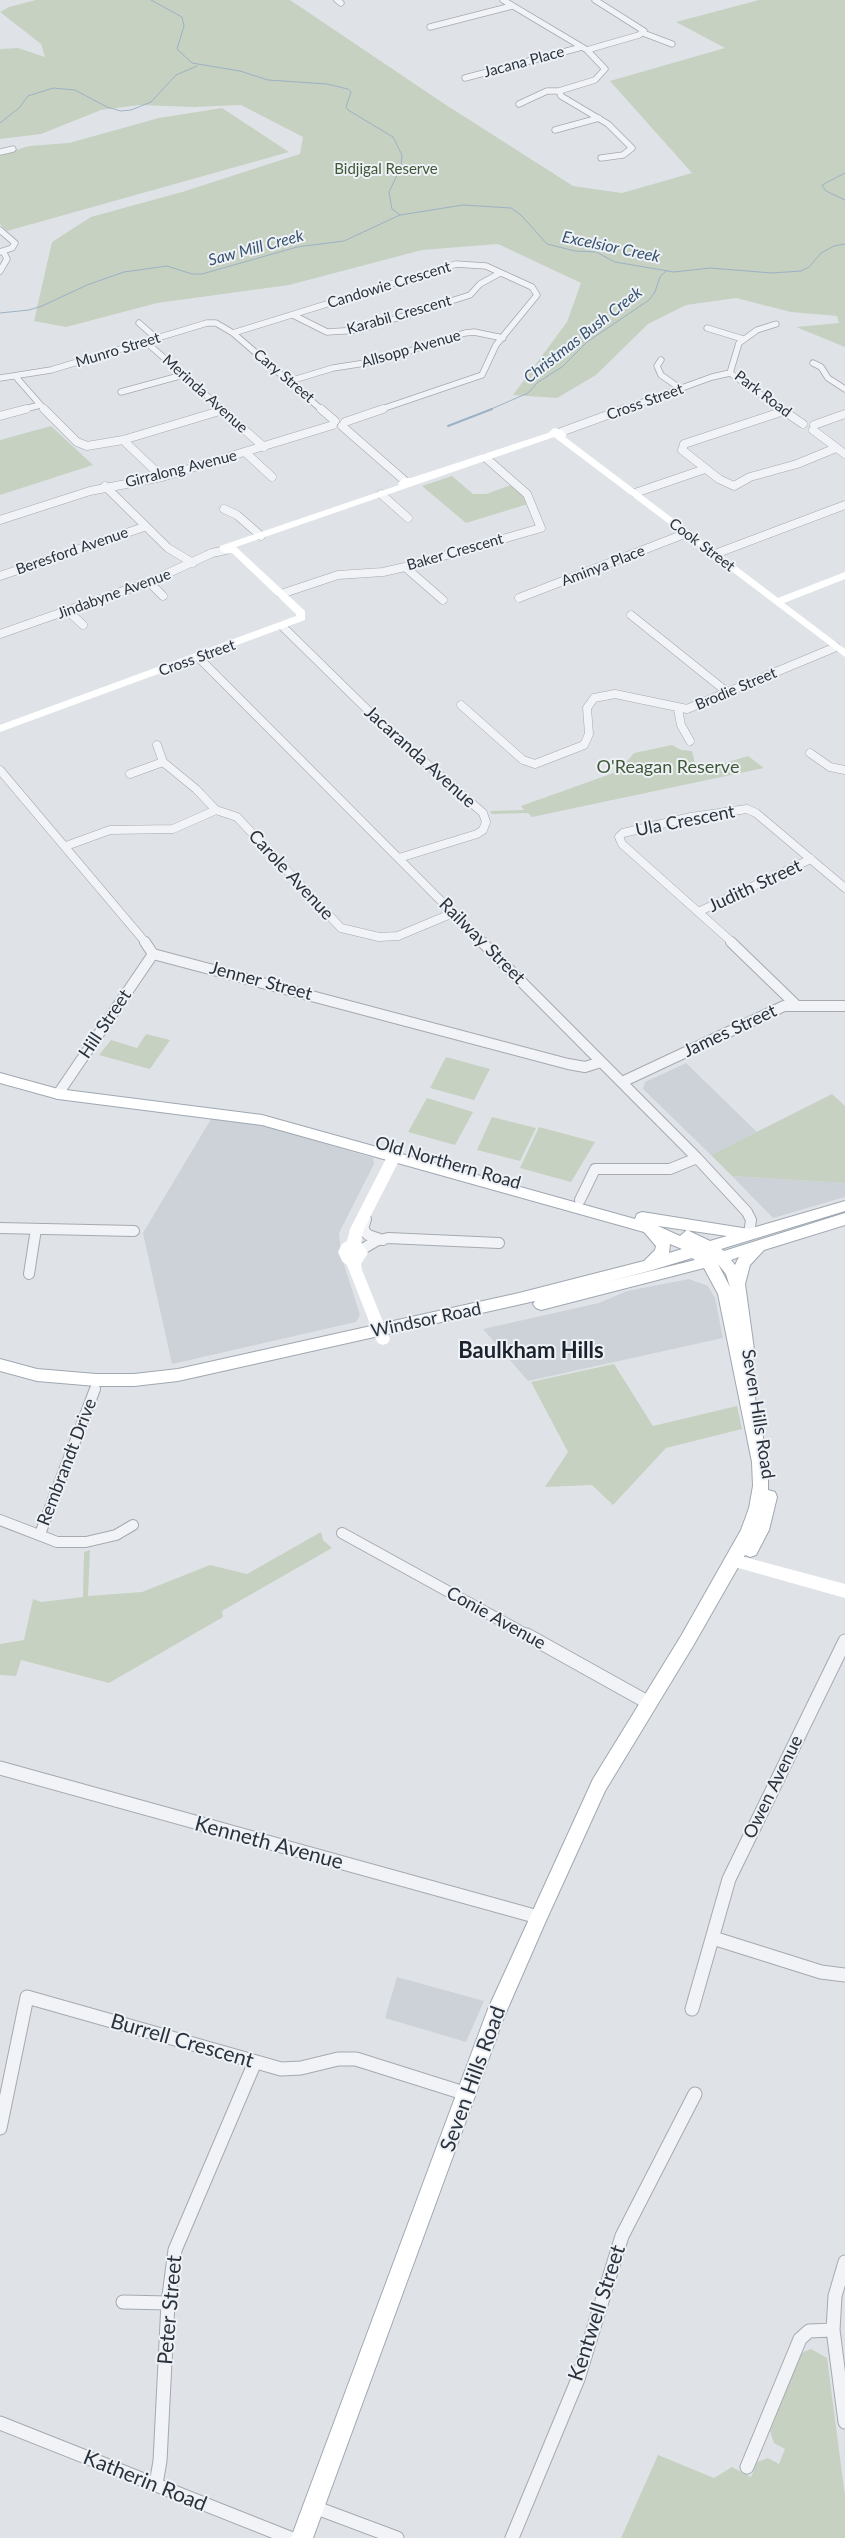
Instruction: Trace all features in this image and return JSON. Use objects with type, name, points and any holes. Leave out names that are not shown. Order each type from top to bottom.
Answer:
[{"type":"main road","name":"Old Northern Road","points":[[0,1078],[58,1094],[166,1107],[178,1105],[258,1112],[645,1223]]},
{"type":"main road","name":"Old Northern Road","points":[[396,1152],[580,1200],[645,1223],[708,1254]]},
{"type":"main road","name":"Windsor Road","points":[[0,1365],[38,1375],[72,1379],[159,1378],[632,1283],[708,1254],[749,1234],[845,1206]]},
{"type":"main road","name":"Windsor Road","points":[[0,1374],[42,1384],[95,1389],[155,1386],[381,1334],[649,1265],[764,1242],[845,1218]]},
{"type":"main road","points":[[645,1223],[749,1234]]},
{"type":"main road","points":[[645,1223],[660,1238],[663,1246],[662,1252],[649,1265]]},
{"type":"main road","points":[[737,1284],[738,1276],[746,1258],[764,1242]]},
{"type":"main road","name":"Seven Hills Road","points":[[708,1254],[737,1284],[743,1318],[747,1361],[769,1463],[770,1490],[761,1530],[738,1561]]},
{"type":"main road","name":"Seven Hills Road","points":[[302,2538],[495,2016],[538,1917],[599,1785],[687,1641],[699,1634],[738,1561],[758,1508],[761,1486],[760,1462],[726,1294],[708,1254]]},
{"type":"street","points":[[503,0],[585,48],[605,69],[595,80],[559,91],[547,92],[519,104]]},
{"type":"street","points":[[595,0],[642,28],[643,33],[672,44]]},
{"type":"street","points":[[430,27],[512,6]]},
{"type":"street","name":"Jacana Place","points":[[465,78],[643,33]]},
{"type":"street","points":[[559,91],[561,96],[599,118],[619,133],[632,148],[631,151],[623,155],[601,158]]},
{"type":"street","points":[[555,130],[599,118]]},
{"type":"street","points":[[0,152],[14,149]]},
{"type":"street","points":[[0,230],[15,243],[12,248],[2,252],[7,258],[0,271]]},
{"type":"street","name":"Candowie Crescent","points":[[233,333],[456,264],[475,264],[500,273],[532,288],[537,295],[493,350],[485,372],[477,378],[343,424]]},
{"type":"street","name":"Karabil Crescent","points":[[293,315],[327,332],[359,330],[470,295],[480,284],[500,273]]},
{"type":"street","name":"Munro Street","points":[[0,378],[51,370],[211,323],[222,324],[233,333]]},
{"type":"street","points":[[139,324],[156,338]]},
{"type":"street","points":[[707,328],[743,338],[757,330],[776,324]]},
{"type":"street","name":"Allsopp Avenue","points":[[290,382],[334,368],[378,361],[465,333],[474,332],[503,338]]},
{"type":"street","name":"Cary Street","points":[[233,333],[334,423]]},
{"type":"street","name":"Park Road","points":[[743,338],[739,342],[730,373],[784,411],[814,428]]},
{"type":"street","name":"Merinda Avenue","points":[[146,342],[264,447]]},
{"type":"street","points":[[661,360],[657,366],[661,375],[681,389]]},
{"type":"street","points":[[814,363],[821,368],[828,378],[845,389]]},
{"type":"street","name":"Cross Street","points":[[0,730],[299,619],[302,614],[232,548],[381,494],[407,482],[557,435],[712,377],[730,373]]},
{"type":"street","points":[[121,392],[183,375]]},
{"type":"street","points":[[16,376],[40,405],[69,435],[83,445],[123,440],[223,410]]},
{"type":"street","points":[[0,416],[40,405]]},
{"type":"street","points":[[784,411],[684,444],[682,450],[718,479],[734,486],[750,477],[797,464],[836,448]]},
{"type":"street","points":[[845,414],[814,428],[845,454]]},
{"type":"street","points":[[334,423],[343,424],[407,482]]},
{"type":"street","name":"Girralong Avenue","points":[[0,520],[105,486],[162,477],[246,453],[334,423]]},
{"type":"street","name":"Cook Street","points":[[557,435],[842,650]]},
{"type":"street","points":[[123,440],[162,477]]},
{"type":"street","points":[[246,453],[272,477]]},
{"type":"street","name":"Baker Crescent","points":[[281,594],[338,575],[376,573],[405,567],[540,528],[527,494],[486,458]]},
{"type":"street","points":[[635,493],[705,469]]},
{"type":"street","points":[[105,486],[144,527],[168,548],[193,563]]},
{"type":"street","points":[[381,494],[408,518]]},
{"type":"street","points":[[715,554],[845,505]]},
{"type":"street","points":[[224,509],[237,515],[261,536]]},
{"type":"street","name":"Beresford Avenue","points":[[0,576],[144,527]]},
{"type":"street","name":"Aminya Place","points":[[519,598],[687,533]]},
{"type":"street","name":"Jindabyne Avenue","points":[[0,634],[149,582],[232,548]]},
{"type":"street","points":[[405,567],[443,600]]},
{"type":"street","points":[[777,602],[845,575]]},
{"type":"street","points":[[149,582],[164,596]]},
{"type":"street","points":[[68,611],[83,625]]},
{"type":"street","points":[[631,615],[728,692]]},
{"type":"street","name":"Jacaranda Avenue","points":[[282,626],[386,728],[483,813],[486,822],[482,830],[477,834],[399,858]]},
{"type":"street","name":"Brodie Street","points":[[461,705],[523,760],[530,764],[539,763],[584,745],[590,734],[587,708],[594,698],[615,694],[678,709],[696,707],[728,692],[842,650]]},
{"type":"street","name":"Railway Street","points":[[198,657],[697,1158],[750,1216],[749,1234]]},
{"type":"street","points":[[678,709],[681,725],[690,741]]},
{"type":"street","points":[[130,774],[162,762],[157,745]]},
{"type":"street","points":[[810,753],[830,767],[845,770]]},
{"type":"street","name":"Carole Avenue","points":[[162,762],[196,789],[216,810],[237,818],[341,928],[379,937],[398,936],[453,913]]},
{"type":"street","points":[[0,770],[66,846],[153,954]]},
{"type":"street","name":"Ula Crescent","points":[[795,1004],[776,983],[622,844],[615,835],[691,817],[747,809],[756,813],[845,888]]},
{"type":"street","points":[[66,846],[110,830],[173,829],[216,810]]},
{"type":"street","name":"Judith Street","points":[[698,912],[811,860]]},
{"type":"street","name":"Jenner Street","points":[[153,954],[568,1064],[584,1067],[601,1062]]},
{"type":"street","name":"Hill Street","points":[[58,1094],[153,954]]},
{"type":"street","name":"James Street","points":[[622,1082],[774,1009],[795,1004],[845,1006]]},
{"type":"street","points":[[381,1334],[355,1270],[352,1224],[373,1195],[396,1152]]},
{"type":"street","points":[[580,1200],[592,1172],[598,1168],[670,1169],[697,1158]]},
{"type":"street","points":[[373,1195],[363,1229],[368,1236],[383,1240]]},
{"type":"street","points":[[353,1251],[357,1229],[368,1210]]},
{"type":"street","points":[[0,1228],[134,1231]]},
{"type":"street","points":[[29,1274],[36,1229]]},
{"type":"street","points":[[353,1251],[383,1240],[406,1238],[499,1242]]},
{"type":"street","name":"Rembrandt Drive","points":[[40,1534],[95,1389]]},
{"type":"street","points":[[0,1520],[57,1542],[86,1542],[116,1535],[133,1525]]},
{"type":"street","name":"Conie Avenue","points":[[342,1533],[649,1703]]},
{"type":"street","points":[[738,1561],[845,1590]]},
{"type":"street","name":"Owen Avenue","points":[[692,2009],[729,1879],[845,1641]]},
{"type":"street","name":"Kenneth Avenue","points":[[0,1768],[538,1917]]},
{"type":"street","points":[[713,1938],[821,1972],[845,1976]]},
{"type":"street","name":"Burrell Crescent","points":[[0,2128],[27,1997],[255,2062],[288,2069],[344,2058],[356,2059],[467,2094]]},
{"type":"street","name":"Peter Street","points":[[156,2484],[160,2461],[168,2303],[173,2258],[177,2243],[255,2062]]},
{"type":"street","name":"Kentwell Street","points":[[512,2538],[578,2378],[622,2236],[695,2094]]},
{"type":"street","points":[[845,2262],[835,2296],[833,2330],[845,2422]]},
{"type":"street","points":[[124,2302],[168,2303]]},
{"type":"street","points":[[747,2467],[800,2339],[809,2331],[833,2330]]},
{"type":"street","name":"Katherin Road","points":[[0,2423],[290,2538]]},
{"type":"street","points":[[314,2507],[397,2538]]},
{"type":"shaded area","points":[[686,1063],[757,1132],[711,1155],[643,1089],[645,1082]]},
{"type":"shaded area","points":[[211,1119],[266,1126],[373,1158],[374,1164],[339,1233],[341,1255],[360,1315],[356,1322],[172,1364],[143,1233]]},
{"type":"shaded area","points":[[732,1176],[845,1183],[845,1197],[773,1218]]},
{"type":"shaded area","points":[[689,1279],[708,1286],[715,1298],[723,1338],[528,1381],[483,1329],[599,1303],[627,1291]]},
{"type":"shaded area","points":[[397,1977],[484,2001],[466,2042],[385,2018]]},
{"type":"green space","name":"Bidjigal Reserve","points":[[36,0],[290,0],[443,103],[573,186],[622,193],[692,173],[610,81],[725,48],[676,22],[759,0],[845,0],[845,347],[796,327],[839,323],[837,316],[791,312],[736,298],[686,305],[648,324],[596,375],[557,398],[513,395],[567,322],[581,283],[498,244],[422,250],[289,285],[157,303],[66,327],[34,321],[52,242],[91,217],[182,192],[300,154],[303,137],[241,105],[194,107],[139,105],[101,110],[41,134],[0,139],[0,49],[18,48],[45,57],[41,44],[0,12],[9,7]]},
{"type":"green space","points":[[222,108],[289,152],[7,231],[0,224],[0,155],[29,146],[69,143],[159,118]]},
{"type":"green space","points":[[51,426],[93,465],[0,495],[0,440]]},
{"type":"green space","points":[[452,476],[473,494],[486,494],[511,485],[524,495],[528,504],[466,523],[422,486]]},
{"type":"green space","name":"O'Reagan Reserve","points":[[672,745],[681,750],[692,751],[696,767],[708,768],[748,756],[764,768],[532,817],[528,813],[492,814],[490,811],[524,810],[521,806],[619,771],[634,753]]},
{"type":"green space","points":[[146,1034],[170,1040],[150,1069],[99,1055],[111,1040],[137,1048]]},
{"type":"green space","points":[[446,1057],[490,1069],[474,1100],[430,1088]]},
{"type":"green space","points":[[832,1094],[845,1106],[845,1183],[732,1176],[711,1155]]},
{"type":"green space","points":[[427,1098],[473,1112],[455,1145],[408,1132]]},
{"type":"green space","points":[[492,1117],[536,1128],[520,1161],[477,1150]]},
{"type":"green space","points":[[539,1127],[595,1142],[571,1182],[520,1168]]},
{"type":"green space","points":[[614,1364],[653,1426],[737,1406],[742,1429],[666,1448],[613,1505],[592,1485],[545,1487],[568,1452],[531,1382]]},
{"type":"green space","points":[[321,1532],[323,1540],[332,1548],[222,1611],[223,1617],[109,1683],[21,1660],[16,1676],[0,1675],[0,1644],[24,1640],[33,1599],[41,1602],[83,1597],[84,1552],[90,1550],[88,1596],[142,1592],[210,1565],[247,1574]]},
{"type":"green space","points":[[811,2349],[827,2358],[845,2496],[845,2538],[621,2538],[658,2455],[714,2478],[732,2467],[751,2477],[757,2462],[768,2458],[779,2464],[785,2449],[774,2443],[770,2431],[801,2353]]},
{"type":"waterway","name":"Excelsior Creek","points":[[151,0],[182,17],[184,26],[177,49],[192,63],[240,71],[268,80],[327,84],[348,89],[351,92],[346,107],[348,110],[393,137],[402,155],[401,167],[389,192],[392,209],[400,215]]},
{"type":"waterway","points":[[0,123],[19,108],[28,96],[53,88],[75,90],[107,107],[121,111],[131,110],[151,102],[176,75],[197,66]]},
{"type":"waterway","points":[[845,173],[822,185],[826,191],[845,200]]},
{"type":"waterway","name":"Excelsior Creek","points":[[400,215],[463,205],[511,208],[521,215],[547,244],[575,251],[596,252],[615,262],[674,272],[710,268],[772,273],[801,271],[809,267],[821,253],[834,246],[845,244]]},
{"type":"waterway","name":"Saw Mill Creek","points":[[0,313],[29,310],[42,306],[87,285],[124,272],[167,266],[192,274],[202,274],[297,247],[344,241],[400,215]]},
{"type":"waterway","name":"Christmas Bush Creek","points":[[489,410],[528,393],[538,382],[562,367],[587,342],[649,300],[655,292],[660,277],[666,271]]},
{"type":"waterway","name":"Christmas Bush Creek","points":[[448,426],[492,409]]},
{"type":"district","name":"Baulkham Hills","points":[[531,1351]]}]
